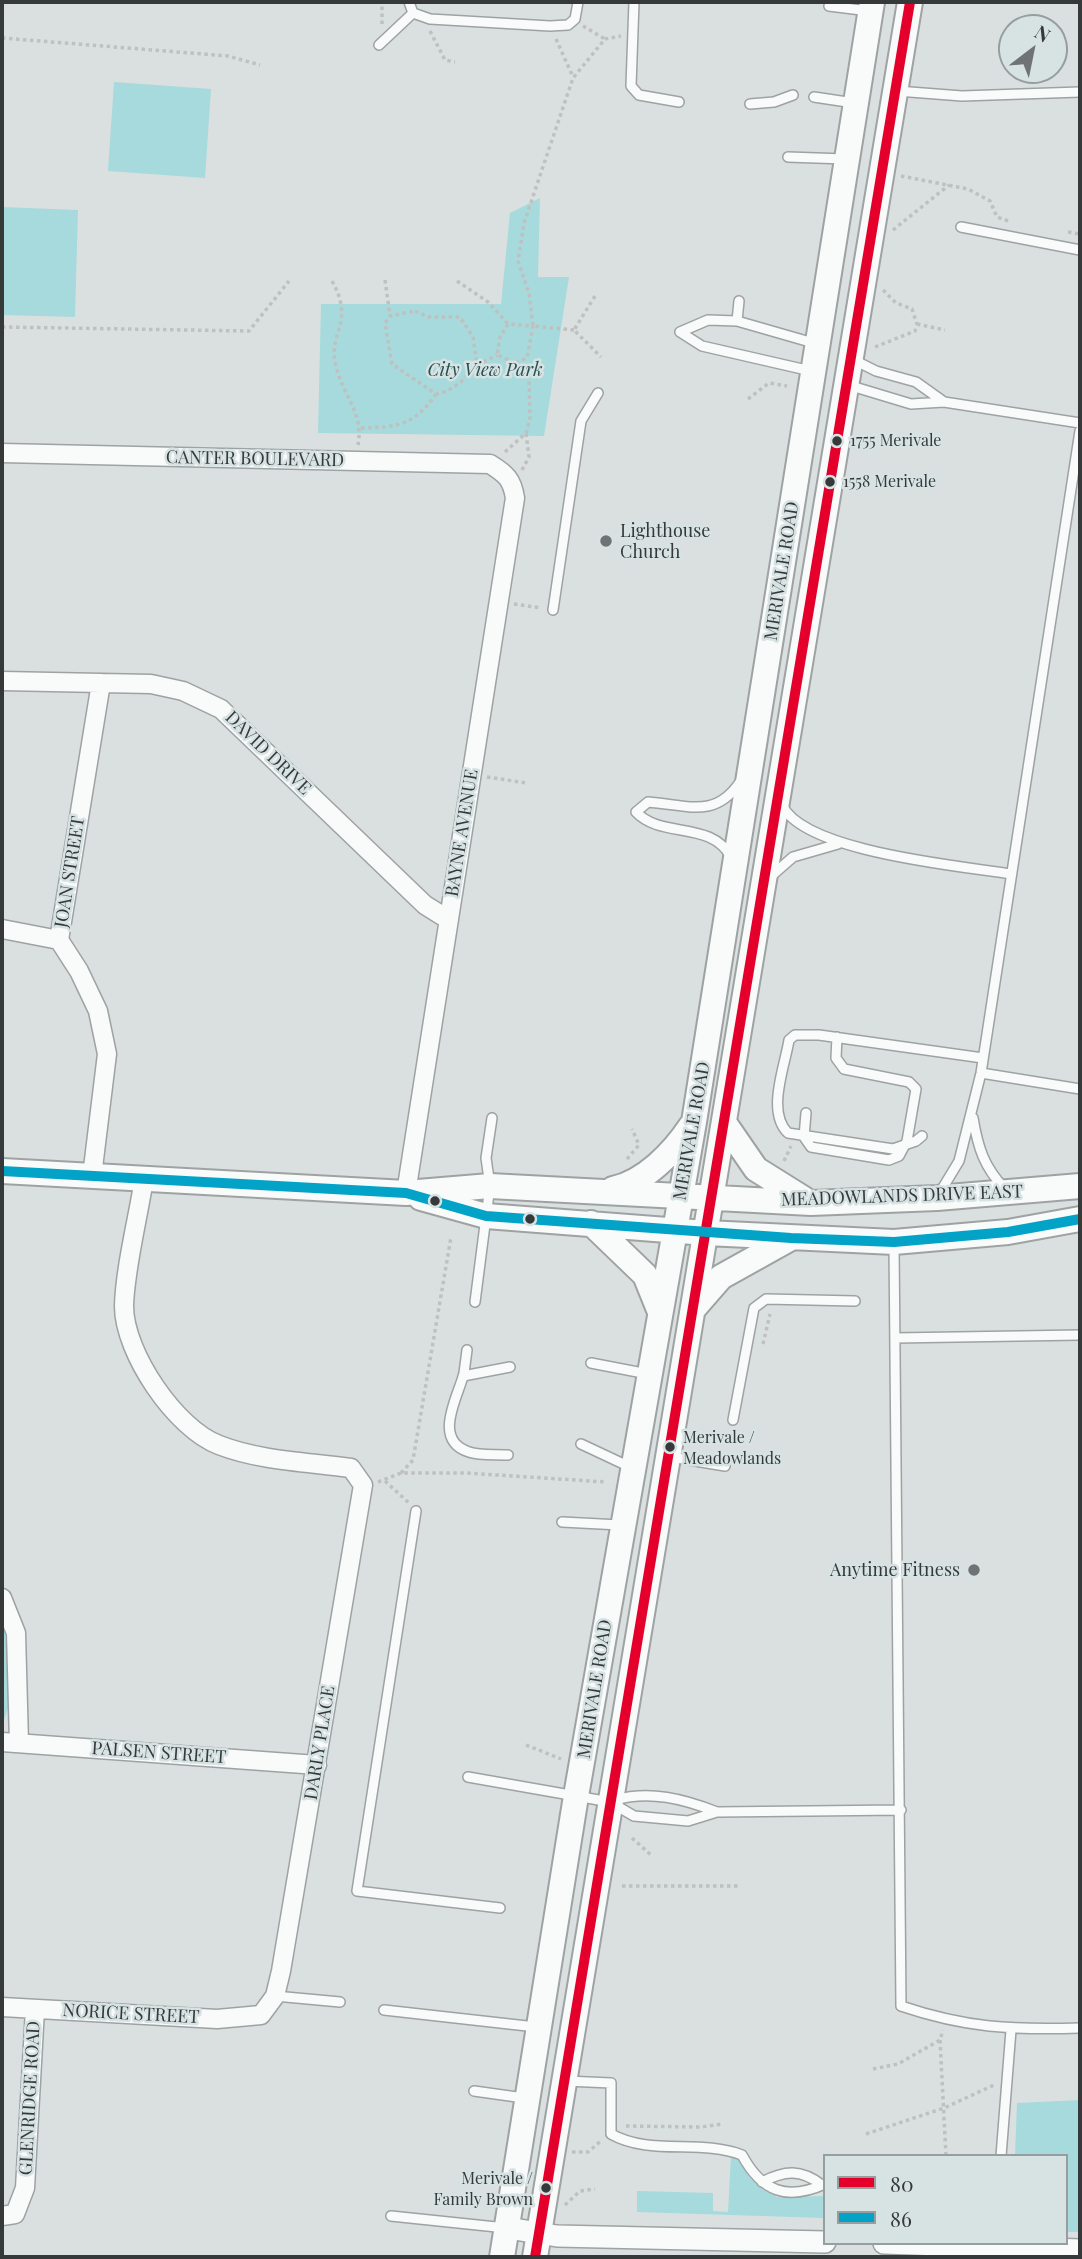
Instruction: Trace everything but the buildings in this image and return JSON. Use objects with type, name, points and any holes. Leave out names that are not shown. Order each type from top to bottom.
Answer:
[{"type":"main road","name":"MERIVALE ROAD","points":[[535,2257],[910,2]]},
{"type":"main road","name":"MERIVALE ROAD","points":[[502,2257],[576,1796],[694,1122],[871,6]]},
{"type":"main road","points":[[818,344],[851,359]]},
{"type":"main road","points":[[814,371],[848,385]]},
{"type":"main road","points":[[608,1191],[628,1186],[657,1164],[680,1143],[694,1122]]},
{"type":"main road","points":[[725,1124],[756,1169],[783,1189],[811,1203]]},
{"type":"main road","points":[[2,1171],[406,1193]]},
{"type":"main road","name":"MEADOWLANDS DRIVE EAST","points":[[406,1193],[489,1186],[811,1203],[937,1198],[1080,1185]]},
{"type":"main road","name":"MEADOWLANDS DRIVE EAST","points":[[406,1193],[486,1216],[706,1233],[894,1242],[1009,1232],[1080,1219]]},
{"type":"main road","points":[[592,1223],[645,1275],[661,1314]]},
{"type":"main road","points":[[694,1308],[721,1278],[791,1238]]},
{"type":"street","name":"CANTER BOULEVARD","points":[[2,453],[490,464]]},
{"type":"street","points":[[490,464],[509,478]]},
{"type":"street","name":"BAYNE AVENUE","points":[[406,1193],[515,498],[509,478]]},
{"type":"street","name":"DAVID DRIVE","points":[[2,681],[151,684],[183,691],[221,709],[425,905],[449,920]]},
{"type":"street","name":"JOAN STREET","points":[[92,1177],[107,1054],[98,1011],[79,971],[59,940],[101,683]]},
{"type":"street","points":[[2,929],[59,940]]},
{"type":"street","points":[[144,1179],[124,1306],[129,1342],[145,1374],[187,1423],[217,1445],[247,1454],[351,1468],[363,1485]]},
{"type":"street","name":"DARLY PLACE","points":[[261,2015],[275,1996],[317,1765],[363,1485]]},
{"type":"street","points":[[2,1598],[16,1633],[10,1743]]},
{"type":"street","name":"PALSEN STREET","points":[[10,1743],[317,1765]]},
{"type":"street","name":"NORICE STREET","points":[[2,2007],[217,2019],[261,2015]]},
{"type":"street","name":"GLENRIDGE ROAD","points":[[2,2216],[15,2214],[24,2188],[35,2009]]},
{"type":"street","points":[[508,2228],[539,2233],[757,2245],[823,2242]]},
{"type":"street","points":[[896,2245],[931,2251],[995,2245],[1080,2250]]},
{"type":"lane","points":[[409,2],[413,13]]},
{"type":"lane","points":[[413,13],[430,19],[568,25],[575,19],[578,2]]},
{"type":"lane","points":[[634,2],[631,36],[634,91],[639,95],[679,102]]},
{"type":"lane","points":[[829,6],[871,6]]},
{"type":"lane","points":[[379,45],[413,13]]},
{"type":"lane","points":[[895,91],[961,96],[1080,92]]},
{"type":"lane","points":[[750,104],[774,102],[793,95]]},
{"type":"lane","points":[[814,97],[856,103]]},
{"type":"lane","points":[[788,157],[847,159]]},
{"type":"lane","points":[[961,227],[1080,250]]},
{"type":"lane","points":[[737,321],[739,301]]},
{"type":"lane","points":[[814,371],[702,346],[680,332],[708,320],[737,321],[818,344]]},
{"type":"lane","points":[[851,359],[876,371],[916,382],[944,402]]},
{"type":"lane","points":[[848,385],[911,404],[944,402],[1080,423]]},
{"type":"lane","points":[[553,610],[581,421],[598,393]]},
{"type":"lane","points":[[937,1198],[959,1161],[981,1073],[1080,431]]},
{"type":"lane","points":[[735,867],[725,847],[713,837],[648,822],[636,812],[648,802],[718,805],[732,794],[751,766]]},
{"type":"lane","points":[[778,797],[789,817],[838,844],[1011,874]]},
{"type":"lane","points":[[764,882],[793,858],[838,844]]},
{"type":"lane","points":[[922,1136],[904,1147],[893,1149],[800,1136],[784,1129],[777,1114],[789,1040],[795,1035],[819,1035],[983,1058]]},
{"type":"lane","points":[[837,1037],[836,1058],[844,1069],[909,1082],[916,1089],[904,1147]]},
{"type":"lane","points":[[981,1073],[1080,1089]]},
{"type":"lane","points":[[800,1136],[806,1113]]},
{"type":"lane","points":[[972,1113],[978,1150],[991,1174],[1009,1193]]},
{"type":"lane","points":[[475,1303],[489,1186],[486,1158],[492,1118]]},
{"type":"lane","points":[[894,1242],[901,2006],[945,2021],[1011,2031],[1080,2028]]},
{"type":"lane","points":[[733,1420],[754,1308],[766,1298],[855,1301]]},
{"type":"lane","points":[[895,1338],[1080,1335]]},
{"type":"lane","points":[[467,1350],[463,1376],[449,1420],[456,1441],[469,1452],[508,1455]]},
{"type":"lane","points":[[591,1363],[650,1374]]},
{"type":"lane","points":[[463,1376],[510,1367]]},
{"type":"lane","points":[[581,1444],[632,1468]]},
{"type":"lane","points":[[669,1456],[725,1466]]},
{"type":"lane","points":[[416,1511],[357,1891],[500,1908]]},
{"type":"lane","points":[[562,1522],[622,1525]]},
{"type":"lane","points":[[468,1777],[610,1802],[634,1816],[688,1821],[718,1812],[901,1810]]},
{"type":"lane","points":[[610,1802],[638,1793],[690,1801],[718,1812]]},
{"type":"lane","points":[[275,1996],[340,2002]]},
{"type":"lane","points":[[384,2010],[538,2027]]},
{"type":"lane","points":[[1001,2154],[1011,2031]]},
{"type":"lane","points":[[565,2081],[611,2083],[611,2134],[628,2144],[726,2149],[742,2155],[751,2172],[762,2182],[777,2192],[811,2192],[823,2185],[794,2171],[762,2182]]},
{"type":"lane","points":[[474,2091],[526,2098]]},
{"type":"lane","points":[[391,2216],[508,2228]]},
{"type":"path","points":[[382,2],[381,23],[387,37]]},
{"type":"path","points":[[575,19],[595,35],[605,39]]},
{"type":"path","points":[[430,31],[444,60],[455,62]]},
{"type":"path","points":[[553,34],[573,78]]},
{"type":"path","points":[[516,363],[527,358],[533,326],[529,294],[518,261],[524,223],[573,78],[605,39],[610,36],[631,36]]},
{"type":"path","points":[[2,38],[228,56],[260,65]]},
{"type":"path","points":[[882,172],[968,189],[990,201],[997,216],[1014,223],[1014,237]]},
{"type":"path","points":[[889,233],[949,185]]},
{"type":"path","points":[[385,280],[390,316],[385,324],[392,364],[436,394],[447,393],[477,365],[497,355],[516,363],[529,379],[530,418],[526,433],[529,457],[509,478]]},
{"type":"path","points":[[2,327],[249,331],[289,281]]},
{"type":"path","points":[[332,281],[344,311],[335,363],[361,428],[354,461]]},
{"type":"path","points":[[457,281],[488,302],[508,324],[574,330],[601,358]]},
{"type":"path","points":[[875,347],[915,331],[917,324],[912,309],[896,303],[879,286]]},
{"type":"path","points":[[574,330],[595,296]]},
{"type":"path","points":[[390,316],[415,311],[428,317],[460,317],[473,337],[477,365]]},
{"type":"path","points":[[497,355],[500,337],[508,324]]},
{"type":"path","points":[[917,324],[945,330]]},
{"type":"path","points":[[748,399],[769,383],[787,386]]},
{"type":"path","points":[[361,428],[392,427],[415,419],[436,394]]},
{"type":"path","points":[[490,464],[526,433]]},
{"type":"path","points":[[499,601],[553,610]]},
{"type":"path","points":[[471,774],[527,783]]},
{"type":"path","points":[[780,1168],[800,1136]]},
{"type":"path","points":[[363,1485],[385,1481],[401,1473],[414,1460],[452,1237]]},
{"type":"path","points":[[401,1473],[466,1473],[606,1482]]},
{"type":"path","points":[[385,1481],[416,1511]]},
{"type":"path","points":[[526,1745],[563,1759]]},
{"type":"path","points":[[632,1838],[651,1855]]},
{"type":"path","points":[[622,1886],[740,1886]]},
{"type":"path","points":[[945,2021],[940,2040],[946,2154]]},
{"type":"path","points":[[873,2069],[898,2064],[940,2040]]},
{"type":"path","points":[[866,2134],[944,2108],[1006,2080]]},
{"type":"path","points":[[565,2205],[580,2191],[595,2189]]},
{"type":"green space","points":[[114,82],[211,89],[205,178],[108,171]]},
{"type":"green space","name":"City View Park","points":[[540,198],[538,277],[569,277],[544,436],[318,433],[321,304],[501,304],[510,213]]},
{"type":"green space","points":[[2,207],[78,210],[75,317],[2,315]]},
{"type":"green space","points":[[2,1627],[5,1632],[11,1699],[2,1726]]},
{"type":"green space","points":[[1080,2100],[1080,2232],[1068,2232],[1068,2154],[1015,2154],[1017,2103]]},
{"type":"green space","points":[[731,2156],[740,2158],[750,2178],[777,2197],[823,2196],[823,2218],[637,2212],[637,2191],[713,2193],[713,2211],[728,2212]]},
{"type":"transit line","name":"80","points":[[535,2257],[910,2]]},
{"type":"transit line","name":"86","points":[[2,1171],[406,1193],[486,1216],[791,1238],[894,1242],[1008,1232],[1080,1219]]},
{"type":"place","name":"1755 Merivale","points":[[837,441]]},
{"type":"place","name":"1558 Merivale","points":[[830,482]]},
{"type":"place","name":"Lighthouse Church","points":[[606,541]]},
{"type":"place","name":"Merivale / Meadowlands","points":[[670,1447]]},
{"type":"place","name":"Anytime Fitness","points":[[974,1570]]},
{"type":"place","name":"Merivale / Family Brown","points":[[546,2188]]}]
